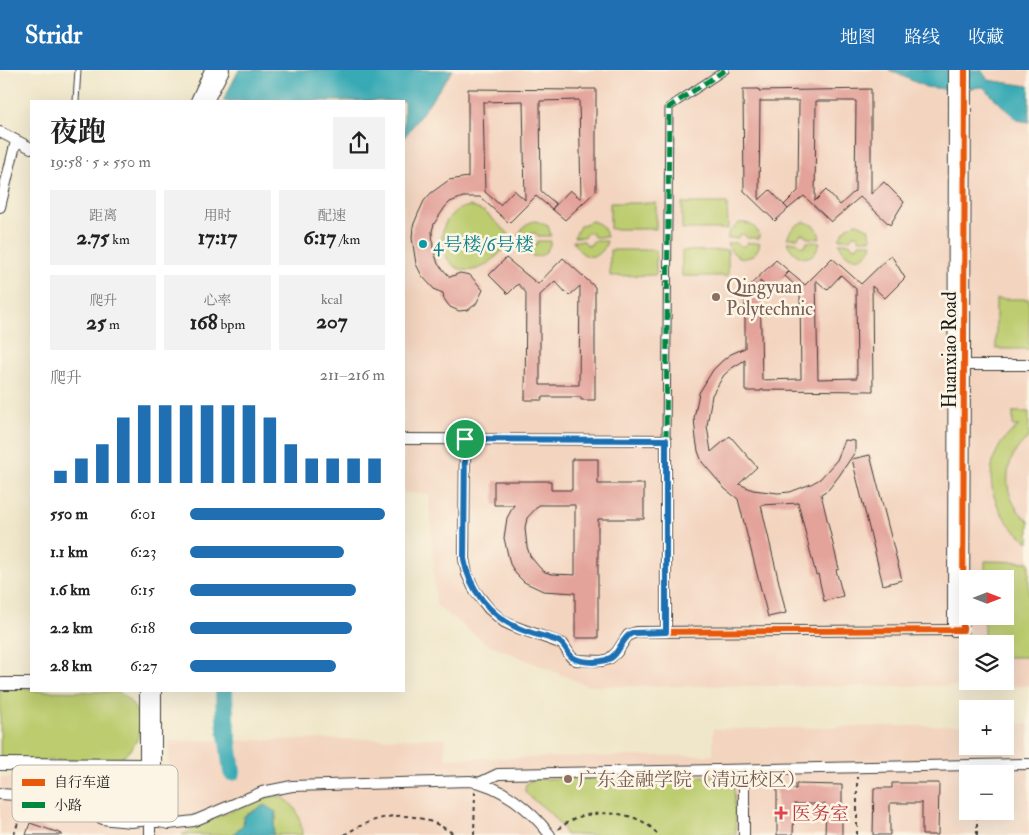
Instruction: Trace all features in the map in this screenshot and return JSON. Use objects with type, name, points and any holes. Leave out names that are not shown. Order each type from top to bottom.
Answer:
[{"type":"street","points":[[197,100],[212,70]]},
{"type":"street","points":[[208,100],[223,70]]},
{"type":"street","points":[[666,632],[669,107],[726,70]]},
{"type":"street","name":"Huanxiao Road","points":[[955,70],[960,92]]},
{"type":"street","name":"Huanxiao Road","points":[[959,630],[960,92],[965,70]]},
{"type":"street","points":[[0,132],[30,148]]},
{"type":"street","points":[[0,207],[16,141]]},
{"type":"street","points":[[959,365],[1029,365]]},
{"type":"street","points":[[405,438],[666,440]]},
{"type":"street","points":[[465,439],[464,559],[467,574],[475,590],[489,609],[504,622],[563,644],[571,657],[576,660],[602,661],[609,659],[632,633],[959,630]]},
{"type":"street","points":[[0,684],[30,684]]},
{"type":"street","points":[[146,692],[150,762]]},
{"type":"street","points":[[150,765],[155,692]]},
{"type":"street","points":[[0,764],[150,762]]},
{"type":"street","points":[[477,782],[498,774],[1029,764]]},
{"type":"street","points":[[744,770],[744,835]]},
{"type":"street","points":[[160,822],[169,824],[194,821],[262,792],[292,786],[462,781],[477,782],[489,786],[513,800],[541,823],[550,834]]},
{"type":"street","points":[[150,822],[150,835]]},
{"type":"lane","points":[[76,100],[78,70]]},
{"type":"path","points":[[857,768],[857,835]]},
{"type":"path","points":[[474,835],[477,782]]},
{"type":"path","points":[[550,834],[581,816],[611,814],[636,818],[652,827],[658,835]]},
{"type":"path","points":[[344,835],[361,824],[402,815],[423,818],[455,835]]},
{"type":"path","points":[[977,820],[977,835]]},
{"type":"path","points":[[14,835],[18,822]]},
{"type":"shaded area","name":"Qingyuan Polytechnic","points":[[338,70],[1029,70],[1029,686],[1014,686],[1014,635],[959,635],[959,686],[588,686],[486,643],[436,605],[429,494],[405,493],[405,100],[316,100]]},
{"type":"shaded area","name":"广东金融学院（清远校区）","points":[[1014,724],[1029,724],[1029,835],[0,835],[0,778],[12,778],[12,822],[178,822],[178,765],[169,765],[169,741],[445,738],[445,759],[713,755],[713,729],[959,725],[959,755],[1014,755]]},
{"type":"green space","points":[[610,203],[656,203],[656,229],[610,229]]},
{"type":"green space","points":[[682,203],[727,203],[728,229],[682,229]]},
{"type":"green space","points":[[470,206],[485,212],[508,233],[508,244],[486,265],[467,270],[456,267],[447,258],[443,247],[442,234],[446,221],[456,211]]},
{"type":"green space","points":[[536,221],[548,226],[551,236],[538,236],[536,233],[532,233],[529,236],[518,236],[525,225]]},
{"type":"green space","points":[[592,221],[602,226],[607,237],[594,237],[592,233],[587,233],[584,237],[574,237],[580,226]]},
{"type":"green space","points":[[805,222],[815,227],[820,238],[807,238],[805,234],[800,234],[798,238],[787,238],[794,227]]},
{"type":"green space","points":[[739,223],[747,223],[753,226],[760,238],[747,238],[745,235],[740,234],[738,238],[727,238],[729,232]]},
{"type":"green space","points":[[857,223],[868,228],[872,239],[859,239],[857,235],[853,235],[850,239],[839,239],[846,228]]},
{"type":"green space","points":[[518,241],[529,241],[531,245],[536,245],[538,241],[551,241],[545,253],[535,256],[525,252]]},
{"type":"green space","points":[[573,241],[584,241],[587,245],[591,245],[593,241],[607,241],[600,253],[596,256],[591,256],[581,252]]},
{"type":"green space","points":[[787,242],[797,242],[800,246],[805,246],[807,242],[820,242],[814,254],[804,257],[794,253]]},
{"type":"green space","points":[[727,243],[737,243],[740,246],[745,246],[747,243],[760,243],[754,255],[744,258],[734,254]]},
{"type":"green space","points":[[839,243],[850,243],[852,247],[857,247],[859,243],[872,243],[866,255],[856,258],[846,254]]},
{"type":"green space","points":[[610,250],[656,250],[656,275],[610,276]]},
{"type":"green space","points":[[728,250],[728,276],[682,276],[682,251]]},
{"type":"green space","points":[[996,299],[1029,299],[1029,349],[996,349]]},
{"type":"green space","points":[[1013,412],[1029,412],[1029,437],[1013,456],[1009,467],[1008,479],[1009,491],[1013,502],[1029,521],[1029,542],[1015,531],[1004,517],[996,502],[992,486],[992,469],[996,453],[1005,439],[1019,426],[1013,426]]},
{"type":"green space","points":[[985,561],[1029,562],[1029,657],[1014,657],[1014,635],[984,635],[984,625],[1014,625],[1014,570],[985,570]]},
{"type":"green space","points":[[0,688],[30,688],[30,692],[119,692],[128,699],[138,717],[139,735],[135,744],[128,753],[118,760],[0,761]]},
{"type":"green space","points":[[719,776],[730,779],[734,784],[736,835],[566,835],[553,816],[525,791],[526,785],[529,782],[539,779]]},
{"type":"green space","points":[[274,796],[287,800],[295,809],[300,821],[302,835],[273,835],[273,827],[277,817],[243,825],[232,835],[182,835],[209,820]]},
{"type":"water","points":[[239,70],[453,70],[405,137],[405,100],[224,100]]},
{"type":"water","points":[[889,70],[981,70],[988,80],[1029,86],[1029,122],[1017,120],[983,87],[953,90],[926,87]]},
{"type":"water","points":[[264,805],[276,812],[273,835],[232,835],[243,825],[244,816]]},
{"type":"building","name":"4号楼/6号楼","points":[[468,89],[596,89],[596,191],[565,220],[536,196],[509,223],[480,197],[463,197],[450,202],[434,224],[432,231],[433,248],[438,264],[450,277],[460,273],[470,275],[483,290],[476,304],[468,310],[459,311],[450,307],[444,299],[443,293],[435,290],[422,276],[416,264],[412,238],[413,226],[418,214],[424,201],[431,193],[449,180],[468,177]],"holes":[[[579,100],[581,199],[570,190],[552,209],[556,204],[541,191],[540,101]],[[523,101],[525,200],[514,190],[500,205],[485,192],[483,102]]]},
{"type":"building","points":[[743,89],[759,89],[759,91],[871,89],[871,194],[884,182],[904,202],[890,225],[860,197],[831,222],[804,196],[775,221],[744,191]],"holes":[[[760,101],[799,101],[798,191],[784,205],[770,190],[759,200]],[[816,101],[856,101],[855,191],[840,205],[826,190],[815,201]]]},
{"type":"building","points":[[891,255],[905,278],[885,298],[872,286],[873,391],[745,391],[745,360],[724,375],[712,395],[707,426],[711,452],[730,436],[757,467],[739,484],[753,490],[778,493],[790,492],[811,484],[820,479],[837,460],[845,440],[855,441],[855,452],[829,489],[821,494],[839,569],[836,570],[843,596],[824,601],[798,503],[761,505],[786,613],[768,617],[738,499],[725,489],[702,462],[698,451],[694,418],[699,393],[713,370],[722,361],[731,354],[745,348],[745,290],[776,260],[789,271],[771,291],[760,281],[762,380],[801,379],[800,290],[785,276],[789,272],[805,285],[832,258],[861,284]],"holes":[[[841,275],[856,289],[857,378],[818,379],[816,280],[827,290]]]},
{"type":"building","points":[[506,258],[538,284],[563,258],[595,287],[595,400],[581,400],[581,397],[542,397],[542,400],[525,400],[526,293],[518,284],[508,294],[489,275]],"holes":[[[555,281],[569,296],[580,286],[579,385],[540,385],[540,295]]]},
{"type":"building","points":[[870,455],[902,580],[883,585],[852,459]]},
{"type":"building","points":[[572,459],[598,459],[598,484],[644,484],[644,519],[598,519],[598,638],[575,638],[575,593],[543,591],[524,582],[516,574],[510,564],[504,538],[507,518],[514,505],[494,505],[494,481],[551,481],[551,490],[572,490]],"holes":[[[539,505],[575,505],[575,575],[545,572],[530,556],[525,528],[527,518]]]},
{"type":"building","points":[[892,783],[939,783],[938,835],[922,835],[922,803],[890,803],[890,835],[873,835],[874,788],[892,788]]},
{"type":"building","points":[[796,784],[842,785],[842,835],[825,835],[826,804],[794,804],[793,835],[777,835],[777,789],[796,789]]},
{"type":"building","points":[[30,823],[62,834],[62,835],[26,835]]},
{"type":"waterway","points":[[224,692],[225,719],[232,772]]},
{"type":"marked path","points":[[666,440],[669,107],[725,70]]},
{"type":"cycle path","points":[[465,439],[464,559],[467,574],[475,591],[489,609],[504,622],[563,644],[571,657],[576,660],[602,661],[609,659],[617,652],[628,635],[637,632],[963,630],[965,70]]},
{"type":"place","name":"4号楼/6号楼","points":[[423,244]]},
{"type":"place","name":"Qingyuan Polytechnic","points":[[716,297]]},
{"type":"place","name":"广东金融学院（清远校区）","points":[[568,779]]},
{"type":"place","name":"医务室","points":[[781,813]]},
{"type":"route","points":[[465,439],[666,440],[666,632],[632,633],[622,642],[617,652],[609,659],[602,661],[576,660],[571,657],[563,644],[520,630],[504,622],[489,609],[475,590],[467,574],[464,559],[465,439]]}]
